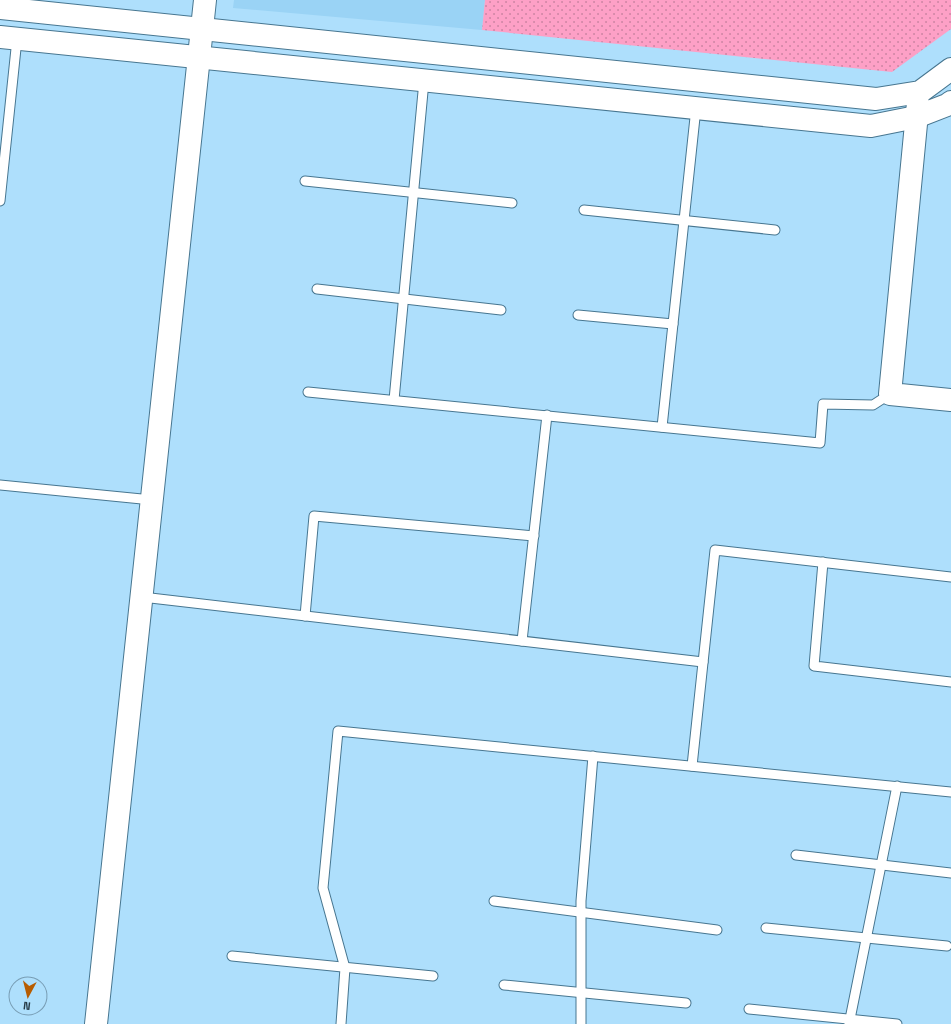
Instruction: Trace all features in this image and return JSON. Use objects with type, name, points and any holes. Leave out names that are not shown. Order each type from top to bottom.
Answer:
[{"type":"street","points":[[96,1024],[205,0]]},
{"type":"street","points":[[0,8],[876,98],[920,92],[951,69]]},
{"type":"street","points":[[9,38],[871,126],[916,117],[948,105],[951,102]]},
{"type":"street","points":[[920,92],[916,117],[890,394],[951,400]]},
{"type":"lane","points":[[0,197],[9,38]]},
{"type":"lane","points":[[394,400],[424,81]]},
{"type":"lane","points":[[662,427],[696,108]]},
{"type":"lane","points":[[305,181],[512,203]]},
{"type":"lane","points":[[584,210],[775,230]]},
{"type":"lane","points":[[317,289],[501,310]]},
{"type":"lane","points":[[578,315],[673,324]]},
{"type":"lane","points":[[308,392],[820,443],[824,404],[873,405],[890,394]]},
{"type":"lane","points":[[522,641],[547,415]]},
{"type":"lane","points":[[0,485],[152,500]]},
{"type":"lane","points":[[305,616],[314,516],[534,536]]},
{"type":"lane","points":[[692,766],[715,550],[951,576]]},
{"type":"lane","points":[[823,562],[814,666],[951,682]]},
{"type":"lane","points":[[142,597],[703,662]]},
{"type":"lane","points":[[341,1024],[345,968],[323,888],[338,730],[951,792]]},
{"type":"lane","points":[[581,1024],[581,912],[593,756]]},
{"type":"lane","points":[[849,1022],[897,786]]},
{"type":"lane","points":[[796,855],[951,873]]},
{"type":"lane","points":[[494,901],[717,930]]},
{"type":"lane","points":[[766,928],[947,946]]},
{"type":"lane","points":[[232,956],[433,976]]},
{"type":"lane","points":[[504,985],[686,1003]]},
{"type":"lane","points":[[749,1009],[849,1022],[897,1024]]},
{"type":"shaded area","points":[[234,0],[485,0],[482,30],[233,8]]},
{"type":"shaded area","points":[[485,0],[951,0],[951,29],[892,72],[482,30]]}]
